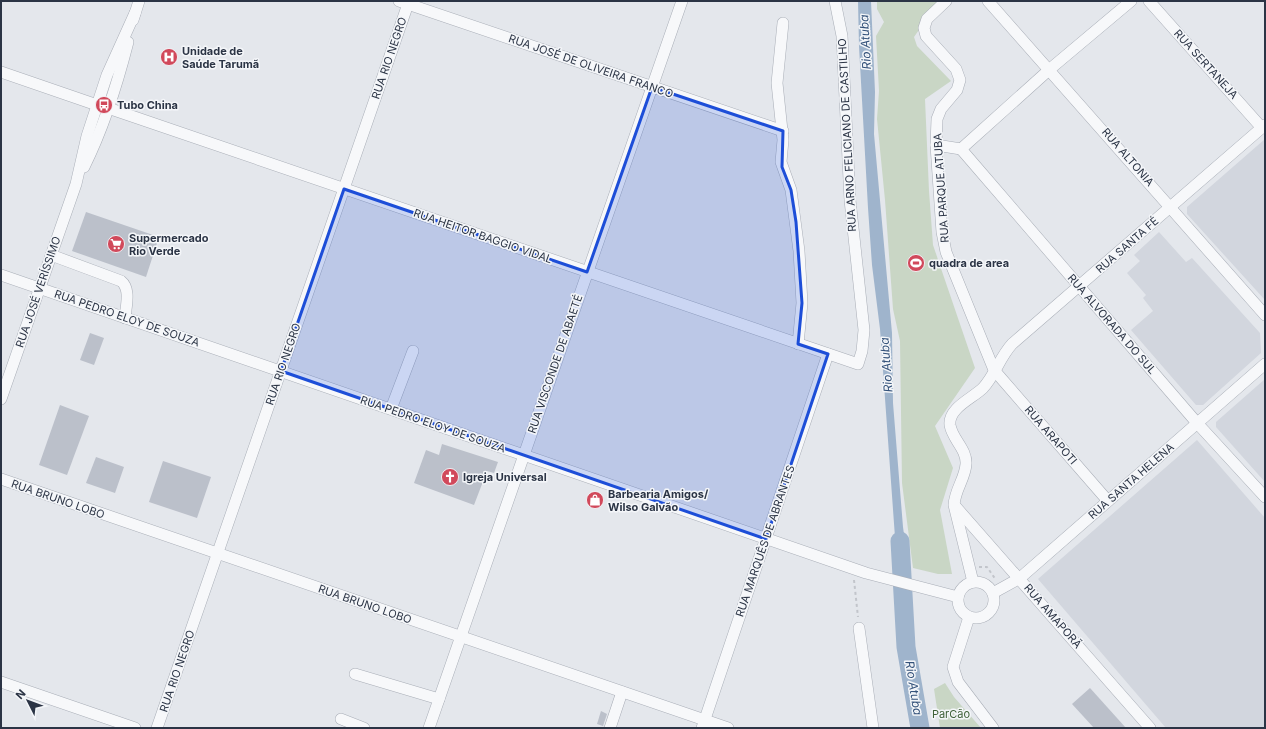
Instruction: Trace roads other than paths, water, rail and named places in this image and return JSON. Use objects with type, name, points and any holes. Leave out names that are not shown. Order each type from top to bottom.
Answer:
[{"type":"street","name":"RUA JOSÉ VERÍSSIMO","points":[[76,184],[98,139],[119,78],[139,1]]},
{"type":"street","name":"RUA VISCONDE DE ABAETÉ","points":[[429,728],[682,1]]},
{"type":"street","name":"RUA ARNO FELICIANO DE CASTILHO","points":[[835,1],[842,36],[849,193],[864,330],[862,351],[858,364]]},
{"type":"street","name":"RUA PARQUE ATUBA","points":[[946,1],[927,19],[924,28],[926,36],[956,69],[960,80],[957,90],[941,109],[937,118],[936,145],[942,232],[946,252],[994,370]]},
{"type":"street","name":"RUA ALTONIA","points":[[988,1],[1264,311]]},
{"type":"street","points":[[936,145],[962,150],[1050,69],[1131,1]]},
{"type":"street","name":"RUA SERTANEJA","points":[[1149,1],[1264,126]]},
{"type":"street","name":"RUA JOSÉ DE OLIVEIRA FRANCO","points":[[405,2],[783,131]]},
{"type":"street","name":"RUA RIO NEGRO","points":[[157,728],[344,189],[405,2]]},
{"type":"street","name":"RUA JOSÉ VERÍSSIMO","points":[[1,399],[76,184],[87,136],[107,75],[135,13]]},
{"type":"street","points":[[783,23],[778,83],[783,131],[782,167],[791,190],[801,274],[802,303],[798,344]]},
{"type":"street","points":[[1,72],[97,104]]},
{"type":"street","name":"RUA HEITOR BAGGIO VIDAL","points":[[108,108],[858,364]]},
{"type":"street","name":"RUA SANTA FÉ","points":[[994,370],[1003,354],[1012,344],[1264,126]]},
{"type":"street","name":"RUA ALVORADA DO SUL","points":[[962,150],[1197,423],[1265,497]]},
{"type":"street","points":[[51,255],[126,284],[125,318]]},
{"type":"street","name":"RUA PEDRO ELOY DE SOUZA","points":[[1,275],[853,569],[958,597]]},
{"type":"street","points":[[391,410],[413,351]]},
{"type":"street","name":"RUA MARQUÊS DE ABRANTES","points":[[704,724],[828,354]]},
{"type":"street","name":"RUA SANTA HELENA","points":[[997,591],[1020,578],[1265,364]]},
{"type":"street","points":[[973,582],[954,505],[955,494],[966,465],[965,454],[950,426],[950,418],[955,410],[983,387],[994,370]]},
{"type":"street","name":"RUA ARAPOTI","points":[[994,370],[1108,501]]},
{"type":"street","name":"RUA BRUNO LOBO","points":[[1,479],[622,692],[704,724],[728,728]]},
{"type":"street","name":"RUA AMAPORÃ","points":[[954,505],[1020,578],[1150,728]]},
{"type":"street","points":[[973,582],[985,584],[997,591],[991,611],[981,617],[970,617],[965,615],[959,607],[958,597],[963,587],[973,582]]},
{"type":"street","points":[[970,617],[953,667],[958,682],[993,728]]},
{"type":"street","points":[[859,628],[873,728]]},
{"type":"street","points":[[355,674],[439,699]]},
{"type":"street","points":[[1,682],[135,728]]},
{"type":"street","points":[[610,728],[622,692]]},
{"type":"street","points":[[341,719],[364,728]]},
{"type":"water","points":[[858,1],[871,1],[875,92],[874,134],[892,333],[893,403],[903,527],[909,571],[897,565],[880,329],[872,265],[868,208]]},
{"type":"waterway","name":"Rio Atuba","points":[[900,541],[906,647],[920,728]]},
{"type":"place","name":"Unidade de Saúde Tarumã","points":[[169,57]]},
{"type":"place","name":"Tubo China","points":[[104,105]]},
{"type":"place","name":"Supermercado Rio Verde","points":[[116,244]]},
{"type":"place","name":"quadra de area","points":[[916,263]]},
{"type":"place","name":"Igreja Universal","points":[[450,477]]},
{"type":"place","name":"Barbearia Amigos/ Wilso Galvão","points":[[595,500]]},
{"type":"park label","name":"ParCão","points":[[951,714]]}]
